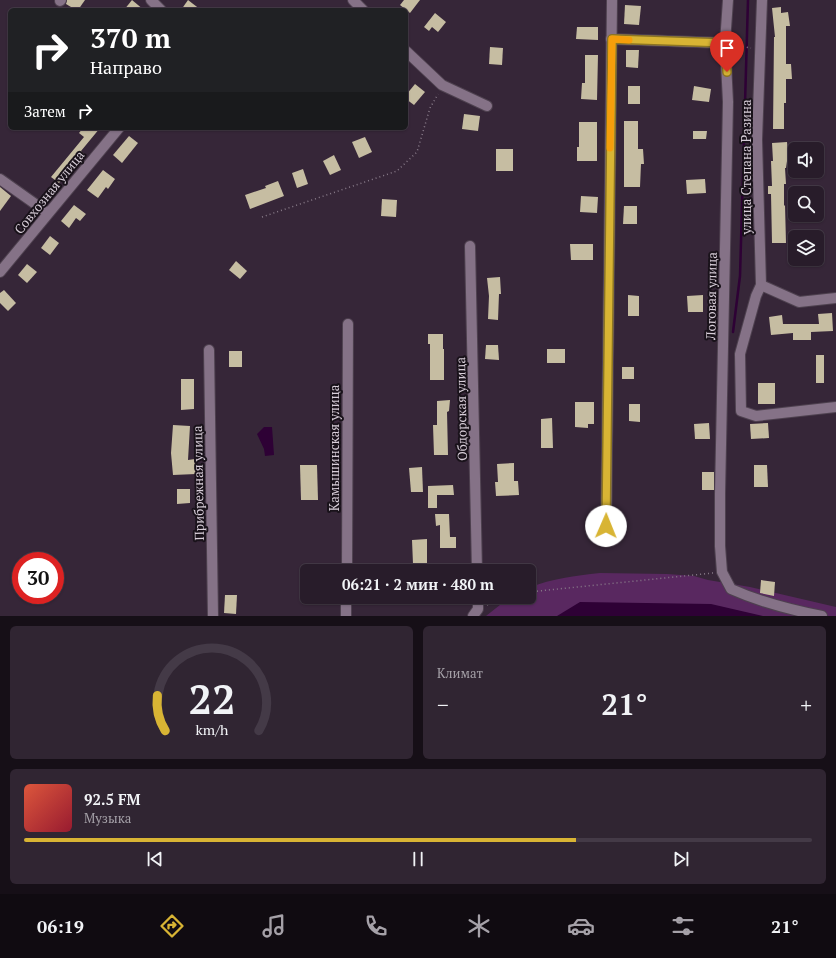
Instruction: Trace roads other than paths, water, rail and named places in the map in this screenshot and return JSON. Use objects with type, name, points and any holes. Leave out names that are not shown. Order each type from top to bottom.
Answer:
[{"type":"street","points":[[151,0],[159,8]]},
{"type":"street","points":[[353,0],[361,8]]},
{"type":"street","points":[[606,542],[612,0]]},
{"type":"street","name":"Логовая улица","points":[[728,0],[725,43],[728,102],[720,494],[720,546],[722,572],[731,589],[747,596],[789,609],[822,616]]},
{"type":"street","name":"улица Степана Разина","points":[[762,0],[757,140],[761,285],[756,296],[740,354],[741,410],[756,416],[836,407]]},
{"type":"street","points":[[612,39],[725,43]]},
{"type":"street","points":[[408,53],[442,85],[487,106]]},
{"type":"street","name":"Совхозная улица","points":[[0,272],[117,130]]},
{"type":"street","points":[[0,179],[48,213]]},
{"type":"street","name":"Обдорская улица","points":[[470,246],[477,564]]},
{"type":"street","points":[[761,285],[799,302],[836,298]]},
{"type":"street","name":"Камышинская улица","points":[[347,564],[348,324]]},
{"type":"street","name":"Прибрежная улица","points":[[209,350],[213,616]]},
{"type":"street","points":[[346,604],[346,616]]},
{"type":"waterway","points":[[733,332],[740,276],[748,0]]}]
